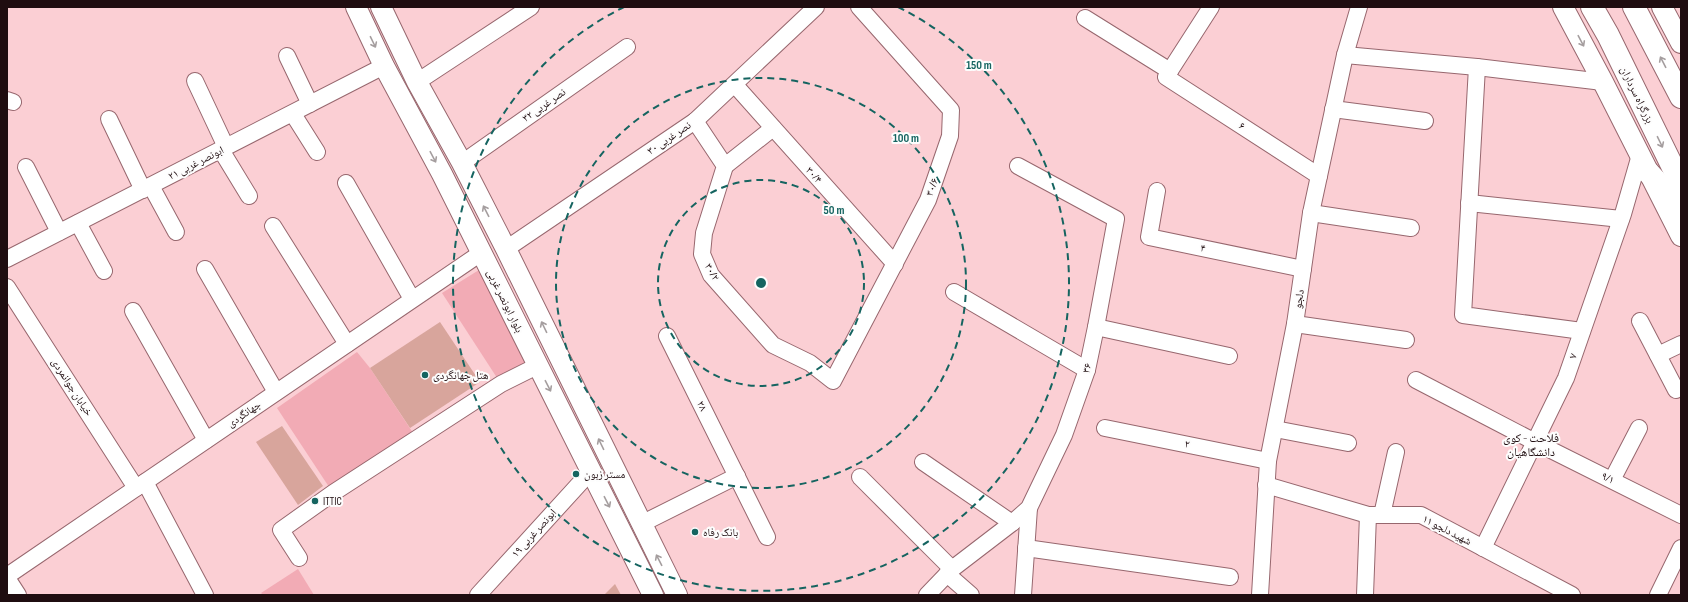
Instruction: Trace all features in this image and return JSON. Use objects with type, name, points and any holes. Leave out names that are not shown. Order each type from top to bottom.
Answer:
[{"type":"highway","name":"بزرگراه سرداران","points":[[1592,7],[1608,36],[1681,184]]},
{"type":"highway","points":[[1634,7],[1681,97]]},
{"type":"highway","points":[[1645,164],[1681,209]]},
{"type":"main road","name":"بلوار ابونصر غربی","points":[[356,7],[384,66],[442,174],[653,595]]},
{"type":"main road","points":[[381,7],[417,82],[462,163],[506,249],[677,595]]},
{"type":"main road","points":[[1563,7],[1603,82],[1681,236]]},
{"type":"main road","points":[[1662,7],[1681,43]]},
{"type":"street","points":[[417,82],[531,7]]},
{"type":"street","name":"نصر غربی ۳۰","points":[[506,249],[695,121],[816,7]]},
{"type":"street","name":"۳۰/۶","points":[[833,381],[928,200],[950,136],[951,110],[859,7]]},
{"type":"street","points":[[1168,74],[1211,7]]},
{"type":"street","name":"دلجو","points":[[1260,595],[1268,460],[1295,324],[1311,213],[1345,55],[1360,7]]},
{"type":"street","name":"۶","points":[[1085,18],[1319,176]]},
{"type":"street","name":"نصر غربی ۳۲","points":[[462,163],[627,47]]},
{"type":"street","points":[[1345,55],[1477,67],[1603,82]]},
{"type":"street","points":[[287,56],[310,104]]},
{"type":"street","name":"ابونصر غربی ۲۱","points":[[7,259],[384,66]]},
{"type":"street","points":[[1477,67],[1463,316],[1582,331]]},
{"type":"street","points":[[196,81],[224,148],[249,196]]},
{"type":"street","name":"۳۰/۴","points":[[734,85],[894,264]]},
{"type":"street","points":[[1333,110],[1425,121]]},
{"type":"street","points":[[292,114],[317,152]]},
{"type":"street","points":[[109,119],[147,188],[176,232]]},
{"type":"street","points":[[695,121],[725,166],[773,128]]},
{"type":"street","name":"۷","points":[[1483,548],[1566,378],[1621,219],[1645,164]]},
{"type":"street","name":"۳۰/۲","points":[[725,166],[704,233],[702,254],[711,275],[773,345],[810,363],[833,381]]},
{"type":"street","name":"۳۶","points":[[1018,166],[1116,219],[1087,370],[1064,435],[1029,508]]},
{"type":"street","points":[[26,167],[59,232]]},
{"type":"street","points":[[346,183],[412,299]]},
{"type":"street","name":"۴","points":[[1157,191],[1149,237],[1303,269]]},
{"type":"street","points":[[1469,203],[1621,219]]},
{"type":"street","points":[[1311,213],[1411,228]]},
{"type":"street","points":[[78,223],[104,271]]},
{"type":"street","points":[[273,226],[347,344]]},
{"type":"street","name":"جهانگردی","points":[[7,577],[481,253]]},
{"type":"street","points":[[205,269],[276,392]]},
{"type":"street","name":"خیابان جوانمردی","points":[[7,287],[140,485],[205,595]]},
{"type":"street","points":[[954,292],[1087,370]]},
{"type":"street","points":[[133,311],[206,440]]},
{"type":"street","points":[[1640,321],[1676,390]]},
{"type":"street","points":[[1295,324],[1406,340]]},
{"type":"street","points":[[1096,327],[1228,356]]},
{"type":"street","name":"۲۸","points":[[667,336],[767,537]]},
{"type":"street","points":[[1658,355],[1681,344]]},
{"type":"street","points":[[299,558],[281,530],[333,493],[501,384],[537,366]]},
{"type":"street","name":"۹/۱","points":[[1416,380],[1535,442],[1681,515]]},
{"type":"street","name":"۲","points":[[1105,428],[1268,460]]},
{"type":"street","points":[[1612,480],[1639,428]]},
{"type":"street","points":[[1275,429],[1348,443]]},
{"type":"street","points":[[1365,595],[1375,515],[1396,452]]},
{"type":"street","points":[[923,462],[1012,523]]},
{"type":"street","name":"ابونصر غربی ۱۹","points":[[478,595],[591,471]]},
{"type":"street","points":[[641,524],[737,476]]},
{"type":"street","points":[[860,477],[971,595]]},
{"type":"street","name":"شهید دلجو ۱۱","points":[[1266,485],[1375,515],[1421,515],[1572,595]]},
{"type":"street","points":[[927,595],[950,572],[1029,508]]},
{"type":"street","points":[[1023,595],[1029,508]]},
{"type":"street","points":[[1026,548],[1230,577]]},
{"type":"street","points":[[1658,595],[1681,548]]},
{"type":"street","points":[[7,577],[18,595]]},
{"type":"shaded area","points":[[487,265],[537,366],[501,384],[442,293]]},
{"type":"shaded area","points":[[357,352],[370,368],[417,439],[333,493],[277,408]]},
{"type":"shaded area","points":[[298,569],[314,595],[263,595],[261,593]]},
{"type":"building","name":"هتل جهانگردی","points":[[440,322],[480,382],[410,428],[370,368]]},
{"type":"building","points":[[282,426],[323,486],[298,505],[256,442]]},
{"type":"building","points":[[615,584],[621,595],[604,595]]},
{"type":"place","name":"هتل جهانگردی","points":[[425,375]]},
{"type":"place","name":"مستر زبون","points":[[576,474]]},
{"type":"place","name":"ITTIC","points":[[315,501]]},
{"type":"place","name":"بانک رفاه","points":[[695,532]]},
{"type":"district","name":"فلاحت - کوی دانشگاهیان","points":[[1531,445]]}]
